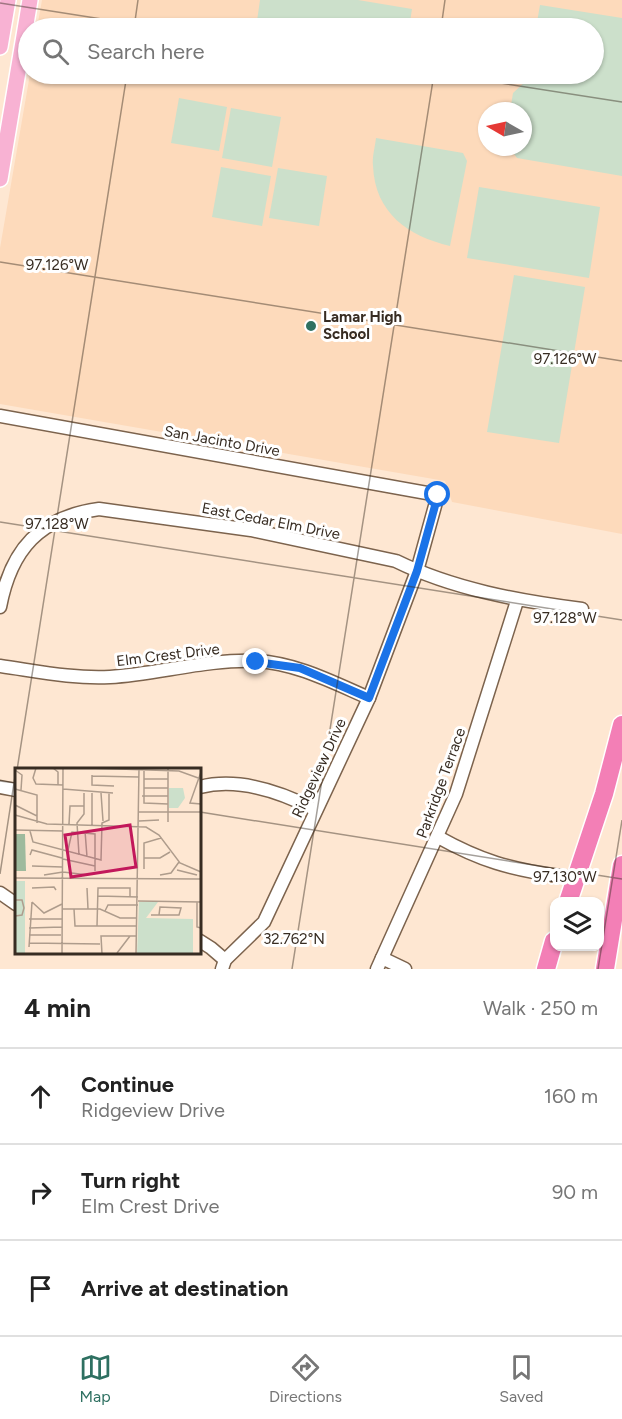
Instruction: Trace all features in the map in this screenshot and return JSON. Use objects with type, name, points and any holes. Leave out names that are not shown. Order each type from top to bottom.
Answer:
[{"type":"highway","points":[[570,897],[604,794],[622,725]]},
{"type":"highway","points":[[605,969],[622,865]]},
{"type":"highway","points":[[546,969],[552,951]]},
{"type":"main road","points":[[0,47],[8,0]]},
{"type":"main road","points":[[27,18],[30,0]]},
{"type":"main road","points":[[0,179],[18,72]]},
{"type":"street","name":"San Jacinto Drive","points":[[0,416],[438,495]]},
{"type":"street","name":"Ridgeview Drive","points":[[224,965],[264,922],[369,698],[417,571],[438,495]]},
{"type":"street","name":"East Cedar Elm Drive","points":[[0,607],[5,582],[14,562],[45,526],[80,512],[99,509],[251,530],[396,561],[417,571],[517,601],[582,609]]},
{"type":"street","name":"Parkridge Terrace","points":[[379,964],[456,794],[517,601]]},
{"type":"street","name":"Elm Crest Drive","points":[[0,666],[72,677],[109,677],[225,663],[256,662],[300,668],[369,698]]},
{"type":"street","points":[[201,787],[216,783],[254,787],[294,799],[316,810]]},
{"type":"street","points":[[0,787],[15,790]]},
{"type":"street","points":[[438,837],[493,864],[558,876]]},
{"type":"street","points":[[0,893],[15,903]]},
{"type":"street","points":[[201,942],[212,948],[224,965]]},
{"type":"street","points":[[379,964],[405,969]]},
{"type":"shaded area","name":"Lamar High School","points":[[42,0],[622,0],[622,534],[452,502],[445,481],[0,404],[0,248],[28,84],[604,84],[604,18],[39,18]]},
{"type":"green space","points":[[260,0],[358,0],[412,9],[411,18],[257,18]]},
{"type":"green space","points":[[540,5],[622,18],[622,176],[517,158],[516,156],[532,156],[532,102],[512,102],[513,93],[523,84],[604,84],[604,18],[538,18]]},
{"type":"green space","points":[[179,98],[227,107],[219,151],[171,143]]},
{"type":"green space","points":[[231,108],[281,117],[272,167],[222,158]]},
{"type":"green space","points":[[376,138],[463,153],[467,161],[450,246],[435,242],[408,229],[387,209],[375,183],[373,156]]},
{"type":"green space","points":[[221,167],[271,176],[262,226],[212,217]]},
{"type":"green space","points":[[278,168],[327,176],[319,226],[269,218]]},
{"type":"green space","points":[[479,187],[600,207],[589,278],[467,258]]},
{"type":"green space","points":[[514,275],[585,287],[559,443],[487,432]]},
{"type":"place","name":"Lamar High School","points":[[311,326]]},
{"type":"route","points":[[256,662],[300,668],[369,698],[417,571],[438,495]]}]
